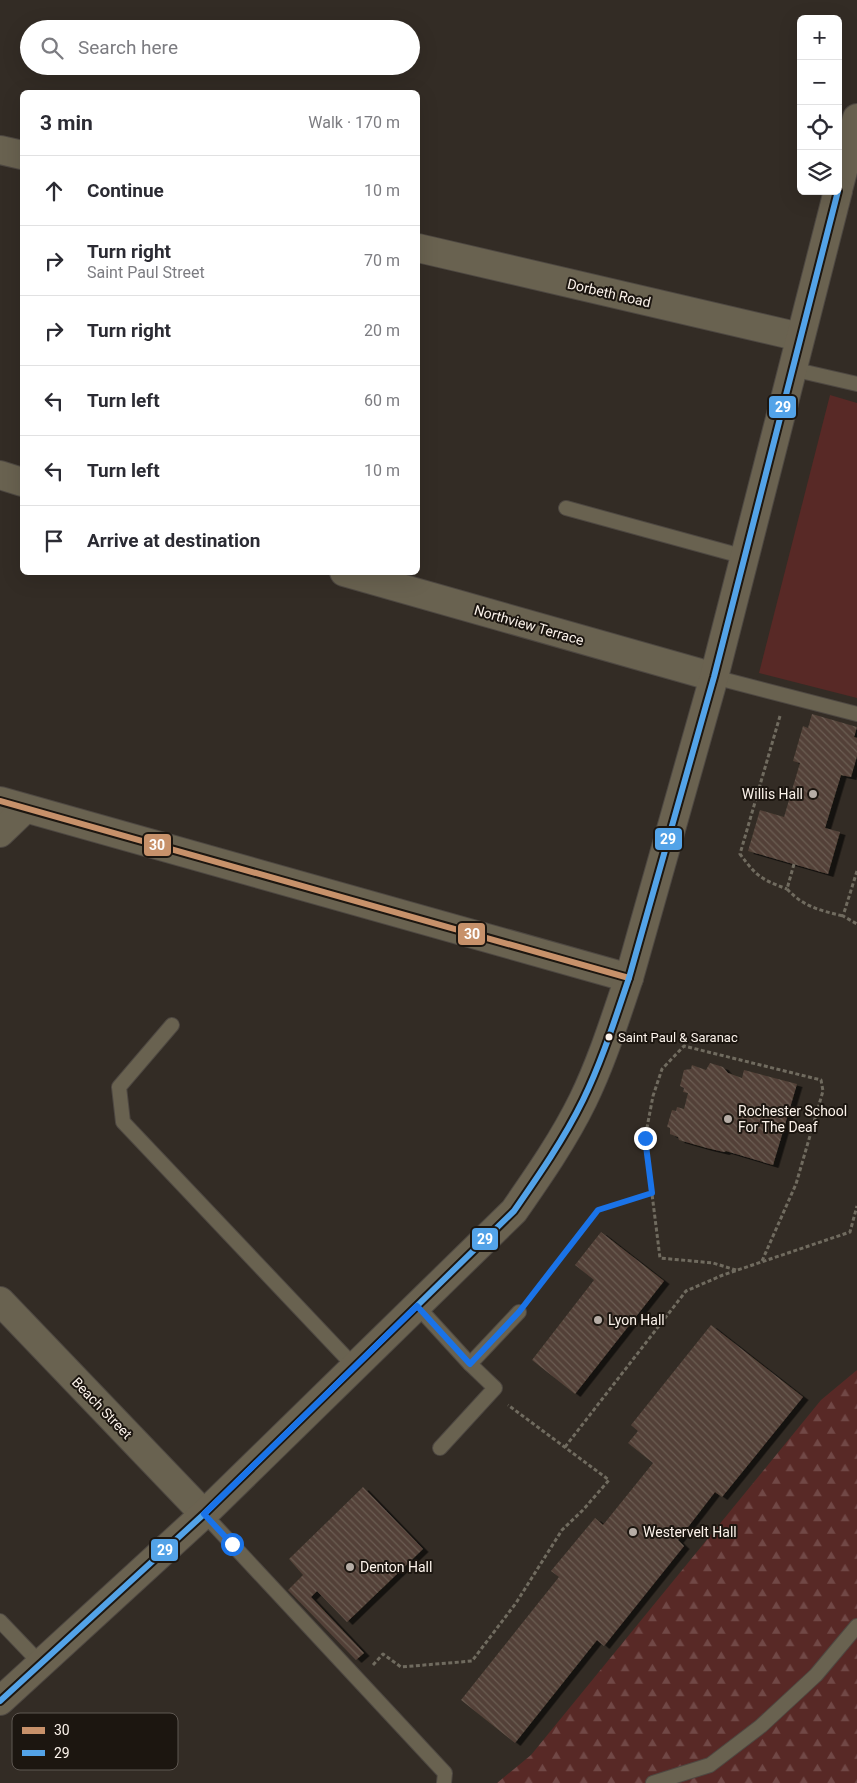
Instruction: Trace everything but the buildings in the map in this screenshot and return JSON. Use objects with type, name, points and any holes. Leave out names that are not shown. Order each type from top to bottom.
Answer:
[{"type":"main road","points":[[842,175],[857,118]]},
{"type":"main road","points":[[0,1701],[204,1514],[514,1211],[550,1159],[583,1100],[613,1025],[629,978],[714,677],[837,195]]},
{"type":"street","points":[[0,150],[20,155]]},
{"type":"street","name":"Dorbeth Road","points":[[420,248],[800,338]]},
{"type":"street","points":[[0,475],[20,481]]},
{"type":"street","name":"Northview Terrace","points":[[355,575],[714,677]]},
{"type":"street","points":[[0,833],[13,805],[629,978]]},
{"type":"street","name":"Beach Street","points":[[0,1301],[204,1514]]},
{"type":"lane","points":[[792,369],[857,384]]},
{"type":"lane","points":[[566,508],[745,556]]},
{"type":"lane","points":[[714,677],[857,714]]},
{"type":"lane","points":[[172,1025],[119,1087],[123,1122],[355,1367]]},
{"type":"lane","points":[[417,1306],[494,1388],[440,1448]]},
{"type":"lane","points":[[470,1364],[519,1312]]},
{"type":"lane","points":[[204,1514],[445,1772],[444,1783]]},
{"type":"lane","points":[[0,1621],[41,1664]]},
{"type":"lane","points":[[654,1783],[710,1765],[761,1726],[816,1675],[857,1626]]},
{"type":"path","points":[[785,696],[740,854],[750,868],[762,879],[787,889],[797,899],[813,908],[843,916],[857,924]]},
{"type":"path","points":[[787,889],[794,864]]},
{"type":"path","points":[[843,916],[857,871]]},
{"type":"path","points":[[736,1270],[713,1263],[660,1258],[645,1138],[653,1096],[662,1069],[684,1046],[821,1080],[823,1091],[796,1184],[762,1261]]},
{"type":"path","points":[[519,1312],[598,1210],[652,1193]]},
{"type":"path","points":[[565,1447],[686,1291],[736,1270],[850,1232],[857,1206]]},
{"type":"path","points":[[359,1679],[383,1654],[401,1667],[472,1661],[516,1603],[562,1530],[583,1510],[609,1480],[491,1392]]},
{"type":"green space","points":[[830,395],[857,403],[857,698],[759,673]]},
{"type":"green space","points":[[857,1370],[857,1783],[497,1783],[531,1755],[821,1400]]},
{"type":"transit line","name":"29","points":[[0,1701],[204,1514],[514,1211],[568,1129],[596,1070],[629,978],[714,677],[837,195]]},
{"type":"transit line","name":"30","points":[[0,801],[629,978]]},
{"type":"place","name":"Willis Hall","points":[[813,794]]},
{"type":"place","name":"Saint Paul & Saranac","points":[[609,1037]]},
{"type":"place","name":"Rochester School For The Deaf","points":[[728,1119]]},
{"type":"place","name":"Lyon Hall","points":[[598,1320]]},
{"type":"place","name":"Westervelt Hall","points":[[633,1532]]},
{"type":"place","name":"Denton Hall","points":[[350,1567]]},
{"type":"route","points":[[232,1544],[204,1514],[417,1306],[470,1364],[519,1312],[598,1210],[652,1193],[645,1138]]}]
